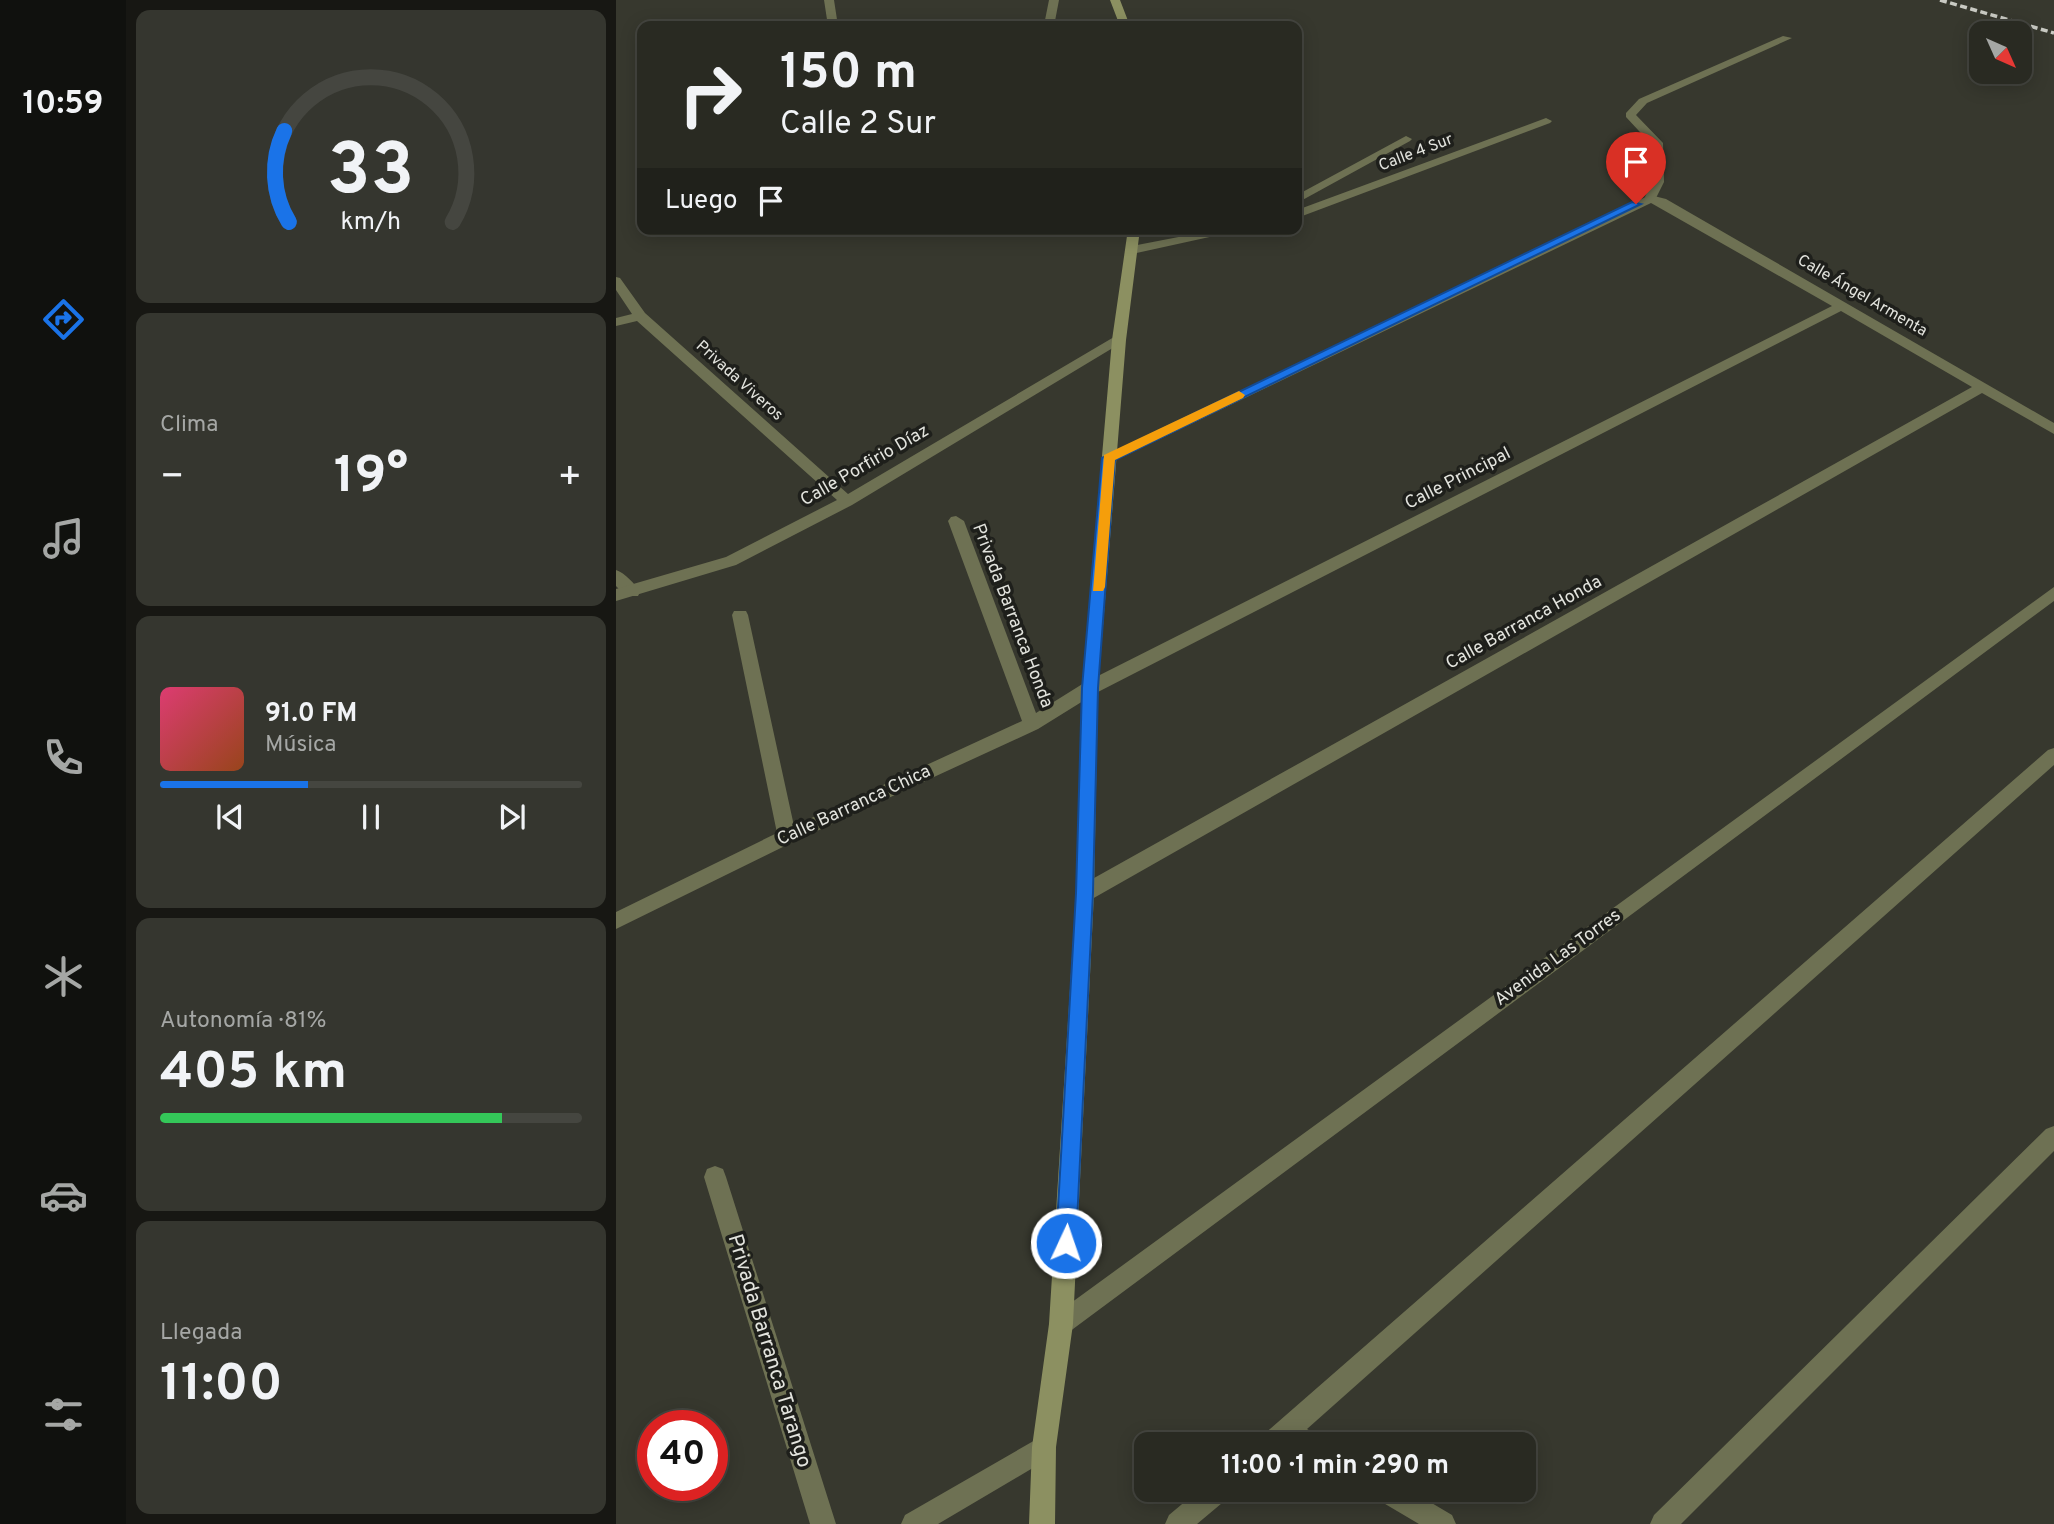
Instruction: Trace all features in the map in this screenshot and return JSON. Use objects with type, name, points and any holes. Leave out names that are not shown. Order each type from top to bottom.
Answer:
[{"type":"street","points":[[829,0],[832,21]]},
{"type":"street","points":[[1050,21],[1054,0]]},
{"type":"street","points":[[1115,0],[1123,21]]},
{"type":"street","points":[[1109,458],[1650,199],[1658,183],[1657,144],[1630,115],[1643,101],[1787,38]]},
{"type":"street","name":"Calle 4 Sur","points":[[1302,212],[1546,121]]},
{"type":"street","points":[[1302,197],[1406,139]]},
{"type":"street","name":"Calle Ángel Armenta","points":[[1650,199],[1662,202],[1843,305],[2054,429]]},
{"type":"street","points":[[1042,1524],[1044,1447],[1061,1324],[1085,893],[1090,688],[1119,340],[1133,235]]},
{"type":"street","points":[[1132,250],[1209,235]]},
{"type":"street","name":"Privada Viveros","points":[[616,281],[640,316],[847,501]]},
{"type":"street","name":"Calle Principal","points":[[1090,688],[1843,305]]},
{"type":"street","points":[[616,322],[640,316]]},
{"type":"street","name":"Calle Porfirio Díaz","points":[[624,594],[731,561],[847,501],[1119,340]]},
{"type":"street","name":"Calle Barranca Honda","points":[[1085,893],[1983,387]]},
{"type":"street","name":"Privada Barranca Honda","points":[[956,521],[1032,723]]},
{"type":"street","points":[[616,576],[624,594]]},
{"type":"street","name":"Avenida Las Torres","points":[[1061,1324],[2054,593]]},
{"type":"street","points":[[740,615],[787,836]]},
{"type":"street","name":"Calle Barranca Chica","points":[[616,921],[787,836],[1032,723],[1090,688]]},
{"type":"street","points":[[1298,1432],[2054,755]]},
{"type":"street","points":[[1663,1524],[2054,1136]]},
{"type":"street","name":"Privada Barranca Tarango","points":[[715,1177],[823,1524]]},
{"type":"street","points":[[914,1524],[1044,1447]]},
{"type":"street","points":[[1178,1524],[1204,1502]]},
{"type":"street","points":[[1406,1502],[1443,1524]]},
{"type":"railway","points":[[1940,0],[2054,33]]},
{"type":"slow traffic","points":[[1098,587],[1109,458],[1239,395]]},
{"type":"route","points":[[1066,1243],[1085,893],[1090,688],[1109,458],[1636,204]]}]
